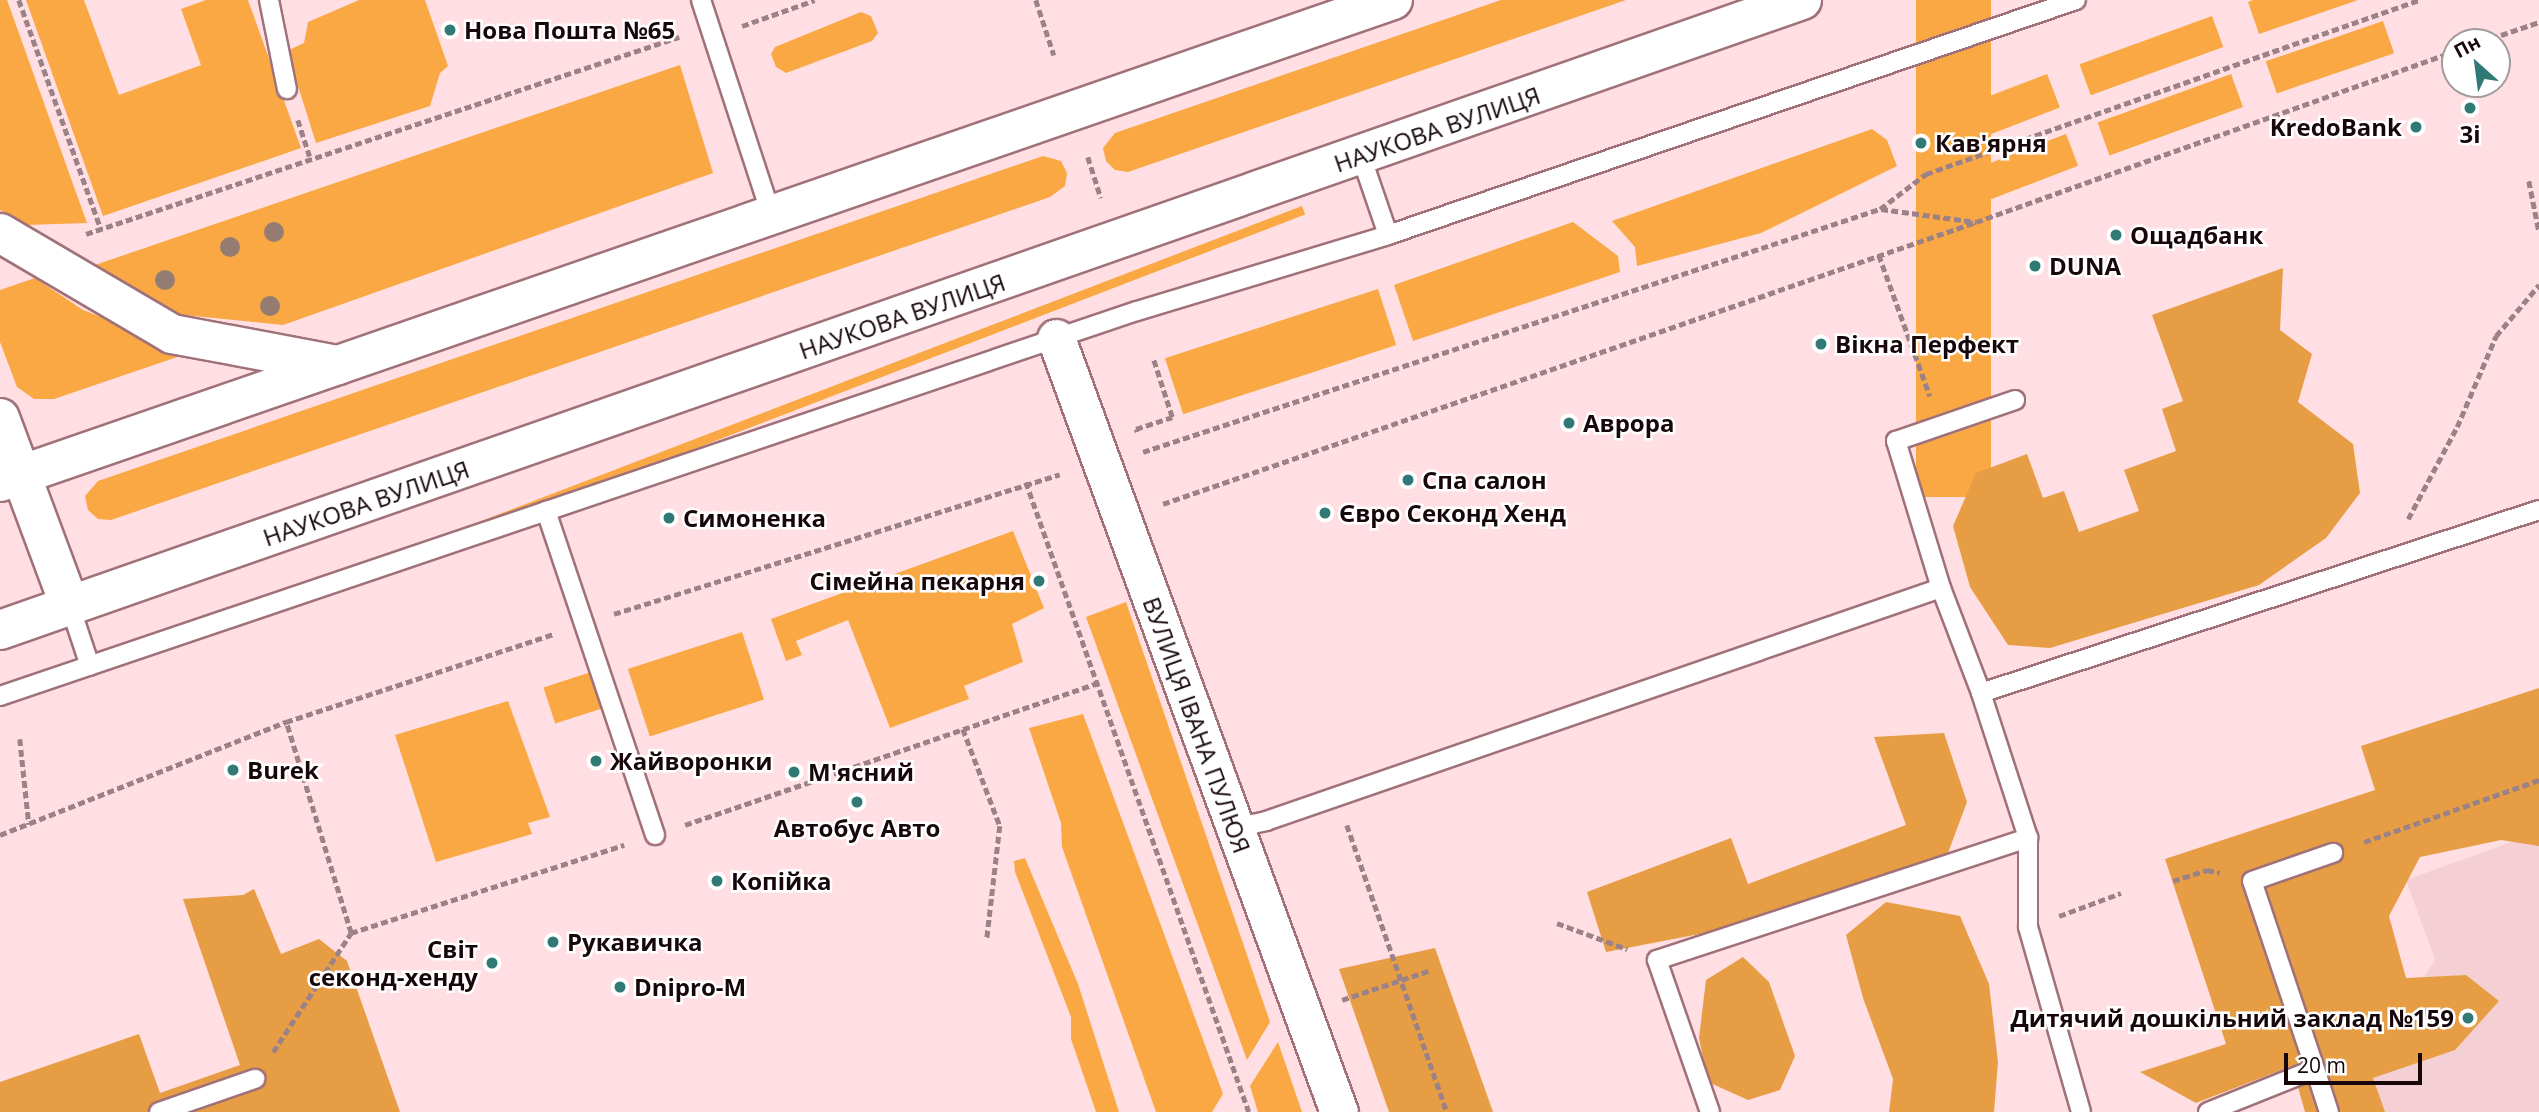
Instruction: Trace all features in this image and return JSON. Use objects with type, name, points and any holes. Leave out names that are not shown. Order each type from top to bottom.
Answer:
[{"type":"main road","points":[[11,478],[1392,0]]},
{"type":"main road","name":"НАУКОВА ВУЛИЦЯ","points":[[0,630],[1802,0]]},
{"type":"main road","points":[[0,233],[172,334],[338,365]]},
{"type":"main road","points":[[0,418],[11,478],[70,606]]},
{"type":"street","name":"ВУЛИЦЯ ІВАНА ПУЛЮЯ","points":[[1056,338],[1339,1112]]},
{"type":"lane","points":[[269,0],[288,89]]},
{"type":"lane","points":[[701,0],[771,214]]},
{"type":"lane","points":[[0,696],[1056,338],[1388,235],[2076,0]]},
{"type":"lane","points":[[1361,156],[1388,235]]},
{"type":"lane","points":[[2015,400],[1896,441],[1941,588],[1980,693],[2028,838],[2028,927],[2081,1112]]},
{"type":"lane","points":[[546,510],[656,835]]},
{"type":"lane","points":[[1980,693],[2539,510]]},
{"type":"lane","points":[[1234,828],[1337,796],[1941,588]]},
{"type":"lane","points":[[70,606],[90,666]]},
{"type":"lane","points":[[1710,1112],[1657,960],[2028,838]]},
{"type":"lane","points":[[2329,1112],[2252,881],[2333,853]]},
{"type":"lane","points":[[2208,1112],[2315,1069]]},
{"type":"lane","points":[[159,1112],[255,1079]]},
{"type":"path","points":[[19,0],[102,229]]},
{"type":"path","points":[[748,25],[815,0]]},
{"type":"path","points":[[1037,0],[1055,55]]},
{"type":"path","points":[[0,835],[286,722],[1026,482],[1144,452],[1880,209],[1926,174],[2419,0]]},
{"type":"path","points":[[2511,32],[2539,22]]},
{"type":"path","points":[[75,238],[665,38]]},
{"type":"path","points":[[1163,504],[1976,222],[2441,56]]},
{"type":"path","points":[[1088,157],[1101,198]]},
{"type":"path","points":[[2529,181],[2539,231]]},
{"type":"path","points":[[1880,209],[1976,222]]},
{"type":"path","points":[[1879,256],[1927,388]]},
{"type":"path","points":[[2386,560],[2457,427],[2497,336],[2539,285]]},
{"type":"path","points":[[1144,452],[1136,429],[1172,417],[1153,358]]},
{"type":"path","points":[[1026,482],[1249,1112]]},
{"type":"path","points":[[255,1079],[351,933],[656,835],[1097,683]]},
{"type":"path","points":[[286,722],[351,933]]},
{"type":"path","points":[[963,729],[1000,826],[987,938]]},
{"type":"path","points":[[20,739],[29,825]]},
{"type":"path","points":[[2333,853],[2539,780]]},
{"type":"path","points":[[1337,796],[1447,1112]]},
{"type":"path","points":[[2172,881],[2207,870],[2252,881]]},
{"type":"path","points":[[2028,927],[2121,893]]},
{"type":"path","points":[[1557,923],[1657,960]]},
{"type":"path","points":[[1331,1003],[1428,971]]},
{"type":"shaded area","points":[[0,0],[7,0],[87,223],[26,225],[0,210]]},
{"type":"shaded area","points":[[26,0],[84,0],[119,95],[201,65],[181,9],[206,0],[248,0],[301,148],[103,216]]},
{"type":"shaded area","points":[[359,0],[425,0],[448,66],[440,73],[430,106],[316,143],[287,51],[304,43],[308,22]]},
{"type":"shaded area","points":[[1501,0],[1626,0],[1128,172],[1115,170],[1106,161],[1103,148],[1115,133]]},
{"type":"shaded area","points":[[1916,0],[1991,0],[1991,497],[1916,497]]},
{"type":"shaded area","points":[[2358,0],[2259,34],[2248,2]]},
{"type":"shaded area","points":[[861,12],[871,16],[878,33],[872,41],[786,73],[776,67],[771,54],[775,47]]},
{"type":"shaded area","points":[[2212,16],[2223,47],[2091,95],[2080,64]]},
{"type":"shaded area","points":[[2383,21],[2394,53],[2277,94],[2266,61]]},
{"type":"shaded area","points":[[680,65],[713,173],[283,325],[174,314],[95,265]]},
{"type":"shaded area","points":[[2047,74],[2060,108],[1968,143],[1956,109]]},
{"type":"shaded area","points":[[2231,74],[2243,107],[2110,155],[2098,123]]},
{"type":"shaded area","points":[[1872,129],[1887,140],[1897,166],[1761,233],[1637,266],[1635,247],[1612,221]]},
{"type":"shaded area","points":[[2066,134],[2078,166],[1988,201],[1975,169]]},
{"type":"shaded area","points":[[1043,156],[1061,161],[1067,173],[1065,186],[1050,197],[111,520],[98,519],[88,510],[85,496],[98,481]]},
{"type":"shaded area","points":[[1302,206],[1305,214],[176,648],[172,640]]},
{"type":"shaded area","points":[[1573,222],[1618,256],[1620,272],[1413,341],[1394,285]]},
{"type":"shaded area","points":[[2283,268],[2280,330],[2312,354],[2298,402],[2353,444],[2360,493],[2326,538],[2259,585],[2050,648],[2008,645],[1970,587],[1953,526],[1976,473],[2027,454],[2043,498],[2064,491],[2079,532],[2139,511],[2124,470],[2176,451],[2162,409],[2183,401],[2152,315]]},
{"type":"shaded area","points":[[35,278],[83,310],[192,352],[54,399],[34,399],[17,387],[0,342],[0,290]]},
{"type":"shaded area","points":[[1378,289],[1396,345],[1183,414],[1165,358]]},
{"type":"shaded area","points":[[1013,531],[1044,608],[1012,624],[1023,662],[964,686],[969,699],[890,728],[848,620],[796,641],[802,655],[786,661],[771,619]]},
{"type":"shaded area","points":[[1126,602],[1270,1022],[1247,1060],[1086,617]]},
{"type":"shaded area","points":[[742,632],[764,700],[650,737],[628,669]]},
{"type":"shaded area","points":[[591,672],[603,708],[555,724],[543,687]]},
{"type":"shaded area","points":[[2539,688],[2539,846],[2501,840],[2420,857],[2389,916],[2406,978],[2466,975],[2499,1001],[2455,1050],[2373,1078],[2385,1112],[2305,1112],[2292,1066],[2196,1103],[2140,1072],[2226,1044],[2165,859],[2375,790],[2361,746]]},
{"type":"shaded area","points":[[508,701],[550,817],[528,823],[532,834],[436,862],[395,735]]},
{"type":"shaded area","points":[[1083,714],[1223,1094],[1212,1112],[1156,1112],[1062,847],[1061,823],[1029,728]]},
{"type":"shaded area","points":[[1944,733],[1967,802],[1942,869],[1834,908],[1606,952],[1587,892],[1731,838],[1748,884],[1906,825],[1874,737]]},
{"type":"shaded area","name":"Дитячий дошкільний заклад №159","points":[[2539,832],[2539,1112],[2353,1112],[2360,1076],[2435,960],[2406,880]]},
{"type":"shaded area","points":[[1025,858],[1078,984],[1119,1112],[1096,1112],[1071,1039],[1071,1017],[1015,872],[1014,861]]},
{"type":"shaded area","points":[[254,889],[281,954],[319,939],[347,961],[400,1112],[0,1112],[0,1082],[139,1034],[160,1093],[240,1065],[183,899],[243,895]]},
{"type":"shaded area","points":[[1886,902],[1960,916],[1989,984],[1998,1062],[1994,1112],[1889,1112],[1893,1079],[1863,998],[1846,935]]},
{"type":"shaded area","points":[[1435,948],[1493,1112],[1389,1112],[1339,969]]},
{"type":"shaded area","points":[[1743,957],[1769,982],[1795,1056],[1780,1090],[1748,1100],[1708,1082],[1699,1038],[1706,980]]},
{"type":"shaded area","points":[[1278,1042],[1302,1112],[1258,1112],[1250,1086]]},
{"type":"place","name":"Нова Пошта №65","points":[[450,30]]},
{"type":"place","name":"3і","points":[[2470,108]]},
{"type":"place","name":"KredoBank","points":[[2416,127]]},
{"type":"place","name":"Кав'ярня","points":[[1921,143]]},
{"type":"place","name":"Ощадбанк","points":[[2116,235]]},
{"type":"place","name":"DUNA","points":[[2035,266]]},
{"type":"place","name":"Вікна Перфект","points":[[1821,344]]},
{"type":"place","name":"Аврора","points":[[1569,423]]},
{"type":"place","name":"Спа салон","points":[[1408,480]]},
{"type":"place","name":"Євро Секонд Хенд","points":[[1325,513]]},
{"type":"place","name":"Симоненка","points":[[669,518]]},
{"type":"place","name":"Сімейна пекарня","points":[[1039,581]]},
{"type":"place","name":"Жайворонки","points":[[596,761]]},
{"type":"place","name":"Burek","points":[[233,770]]},
{"type":"place","name":"М'ясний","points":[[794,772]]},
{"type":"place","name":"Автобус Авто","points":[[857,802]]},
{"type":"place","name":"Копійка","points":[[717,881]]},
{"type":"place","name":"Рукавичка","points":[[553,942]]},
{"type":"place","name":"Світ секонд-хенду","points":[[492,963]]},
{"type":"place","name":"Dnipro-M","points":[[620,987]]},
{"type":"place","name":"Дитячий дошкільний заклад №159","points":[[2468,1018]]}]
